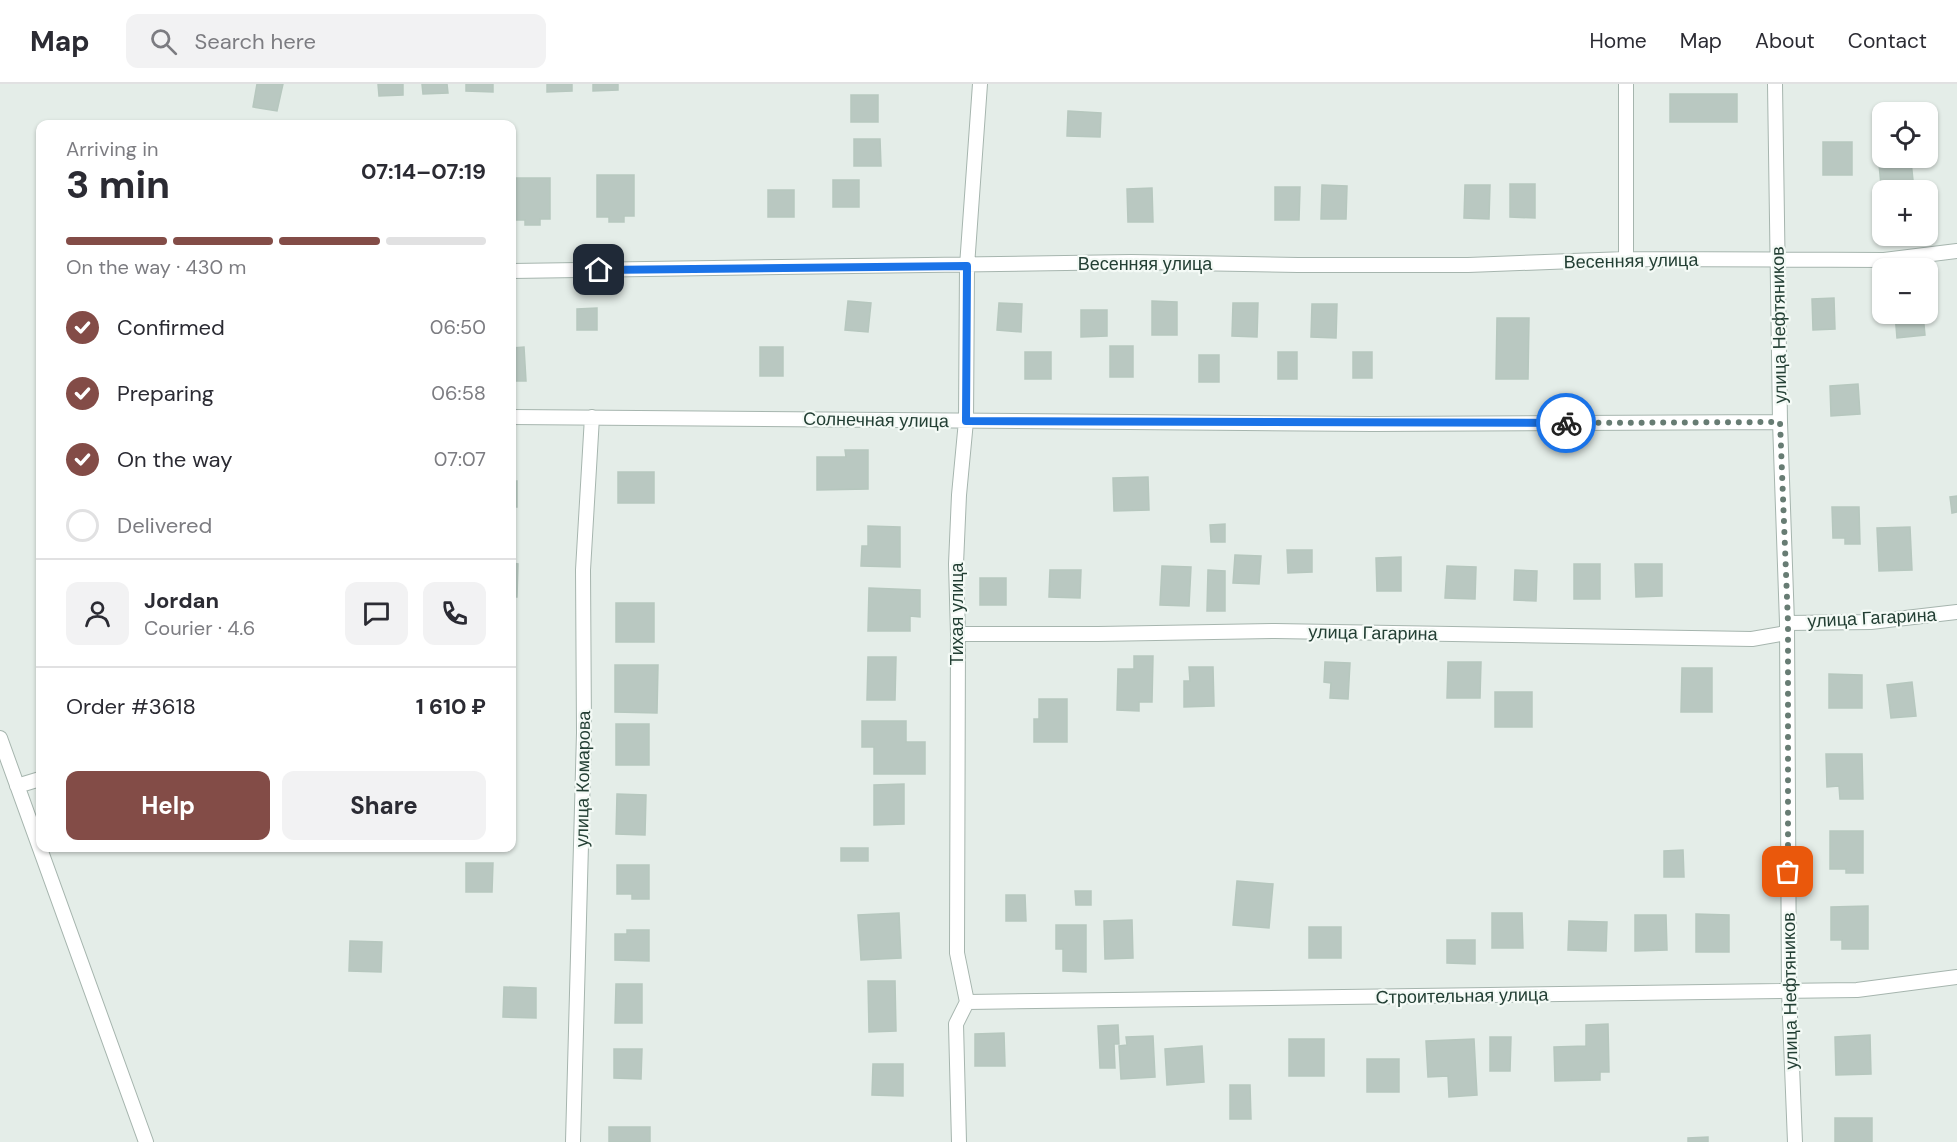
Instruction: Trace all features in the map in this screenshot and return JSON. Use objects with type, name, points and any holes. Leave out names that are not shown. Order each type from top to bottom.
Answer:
[{"type":"street","name":"Тихая улица","points":[[967,1002],[957,953],[957,564],[959,495],[966,421],[967,266],[980,84]]},
{"type":"street","points":[[1626,84],[1626,259]]},
{"type":"street","name":"улица Нефтяников","points":[[1775,84],[1780,422],[1787,628],[1789,991],[1795,1142]]},
{"type":"street","name":"Весенняя улица","points":[[516,271],[1131,262],[1298,266],[1468,266],[1626,259],[1884,260],[1957,251]]},
{"type":"street","name":"Солнечная улица","points":[[516,417],[1361,424],[1780,422]]},
{"type":"street","name":"улица Комарова","points":[[573,1142],[584,733],[583,570],[592,417]]},
{"type":"street","name":"улица Гагарина","points":[[958,634],[1275,631],[1752,639],[1787,628],[1871,622],[1957,612]]},
{"type":"street","points":[[0,738],[36,838]]},
{"type":"street","points":[[17,786],[36,780]]},
{"type":"street","points":[[41,852],[146,1142]]},
{"type":"street","name":"Строительная улица","points":[[967,1002],[1857,990],[1957,977]]},
{"type":"street","points":[[959,1142],[956,1024],[967,1002]]},
{"type":"building","points":[[257,84],[283,84],[277,111],[253,107]]},
{"type":"building","points":[[378,84],[403,84],[403,95],[379,96]]},
{"type":"building","points":[[422,84],[447,84],[448,93],[423,94]]},
{"type":"building","points":[[466,84],[493,84],[493,92],[466,91]]},
{"type":"building","points":[[547,84],[572,84],[572,91],[547,92]]},
{"type":"building","points":[[593,84],[618,84],[618,90],[593,91]]},
{"type":"building","points":[[1670,94],[1737,94],[1737,122],[1670,122]]},
{"type":"building","points":[[851,95],[878,95],[878,122],[851,122]]},
{"type":"building","points":[[1068,111],[1101,113],[1100,137],[1067,136]]},
{"type":"building","points":[[854,139],[880,139],[881,166],[854,166]]},
{"type":"building","points":[[1823,142],[1852,142],[1852,175],[1823,175]]},
{"type":"building","points":[[1879,168],[1912,168],[1913,180],[1880,180]]},
{"type":"building","points":[[597,175],[634,175],[634,216],[624,216],[624,222],[609,222],[609,217],[597,217]]},
{"type":"building","points":[[516,178],[550,178],[550,219],[540,219],[540,225],[525,225],[525,220],[516,220]]},
{"type":"building","points":[[833,180],[859,180],[859,207],[833,207]]},
{"type":"building","points":[[1510,184],[1535,184],[1535,218],[1510,217]]},
{"type":"building","points":[[1322,185],[1347,186],[1346,219],[1321,219]]},
{"type":"building","points":[[1465,185],[1490,185],[1489,219],[1464,218]]},
{"type":"building","points":[[1275,187],[1300,187],[1299,220],[1275,220]]},
{"type":"building","points":[[1152,188],[1153,222],[1128,222],[1127,189]]},
{"type":"building","points":[[768,190],[794,190],[794,217],[768,217]]},
{"type":"building","points":[[1834,298],[1835,329],[1813,330],[1812,299]]},
{"type":"building","points":[[848,301],[871,303],[868,332],[845,330]]},
{"type":"building","points":[[1152,301],[1177,302],[1177,335],[1152,335]]},
{"type":"building","points":[[999,303],[1022,304],[1021,332],[997,330]]},
{"type":"building","points":[[1233,303],[1258,303],[1257,337],[1232,336]]},
{"type":"building","points":[[1312,304],[1337,304],[1336,338],[1311,337]]},
{"type":"building","points":[[597,308],[597,330],[577,330],[577,309]]},
{"type":"building","points":[[1081,310],[1107,310],[1107,336],[1081,337]]},
{"type":"building","points":[[1497,318],[1529,318],[1528,379],[1496,379]]},
{"type":"building","points":[[1896,324],[1924,324],[1925,335],[1897,338]]},
{"type":"building","points":[[1110,346],[1133,346],[1133,377],[1110,377]]},
{"type":"building","points":[[524,347],[526,381],[516,381],[516,348]]},
{"type":"building","points":[[760,347],[783,347],[783,376],[760,376]]},
{"type":"building","points":[[1025,352],[1051,352],[1051,379],[1025,379]]},
{"type":"building","points":[[1278,352],[1297,352],[1297,379],[1278,379]]},
{"type":"building","points":[[1353,352],[1372,352],[1372,378],[1353,378]]},
{"type":"building","points":[[1199,355],[1219,355],[1219,382],[1199,382]]},
{"type":"building","points":[[1858,384],[1860,414],[1831,416],[1830,386]]},
{"type":"building","points":[[845,450],[868,450],[868,489],[817,490],[817,457],[846,457]]},
{"type":"building","points":[[618,472],[654,472],[654,503],[618,503]]},
{"type":"building","points":[[1148,477],[1149,510],[1114,511],[1113,478]]},
{"type":"building","points":[[516,481],[517,481],[516,507]]},
{"type":"building","points":[[1957,496],[1957,512],[1952,513],[1950,497]]},
{"type":"building","points":[[1832,507],[1859,507],[1860,544],[1845,544],[1845,538],[1833,538]]},
{"type":"building","points":[[1225,524],[1225,542],[1211,542],[1210,525]]},
{"type":"building","points":[[868,526],[900,527],[900,567],[861,566],[862,546],[868,546]]},
{"type":"building","points":[[1910,527],[1912,570],[1879,571],[1877,528]]},
{"type":"building","points":[[1287,550],[1312,550],[1312,572],[1288,573]]},
{"type":"building","points":[[1235,555],[1261,556],[1259,584],[1233,583]]},
{"type":"building","points":[[1401,557],[1401,591],[1377,591],[1376,558]]},
{"type":"building","points":[[516,564],[518,564],[516,597]]},
{"type":"building","points":[[1574,564],[1600,564],[1600,599],[1574,599]]},
{"type":"building","points":[[1635,564],[1662,564],[1662,596],[1636,597]]},
{"type":"building","points":[[1162,566],[1191,567],[1189,606],[1160,605]]},
{"type":"building","points":[[1447,566],[1476,567],[1475,599],[1445,598]]},
{"type":"building","points":[[1050,570],[1081,570],[1080,598],[1049,597]]},
{"type":"building","points":[[1208,570],[1225,571],[1225,611],[1207,611]]},
{"type":"building","points":[[1515,570],[1537,571],[1536,601],[1514,600]]},
{"type":"building","points":[[980,578],[1006,578],[1006,605],[980,605]]},
{"type":"building","points":[[869,588],[920,590],[920,617],[910,616],[910,631],[868,631]]},
{"type":"building","points":[[616,603],[654,603],[654,642],[616,642]]},
{"type":"building","points":[[1134,656],[1153,656],[1152,702],[1139,702],[1139,711],[1117,710],[1118,669],[1134,669]]},
{"type":"building","points":[[868,657],[896,657],[895,700],[867,700]]},
{"type":"building","points":[[1325,662],[1350,663],[1348,699],[1330,698],[1331,683],[1324,682]]},
{"type":"building","points":[[1448,662],[1481,662],[1480,698],[1447,698]]},
{"type":"building","points":[[615,665],[658,665],[657,713],[615,712]]},
{"type":"building","points":[[1189,667],[1213,667],[1214,706],[1184,707],[1184,681],[1190,681]]},
{"type":"building","points":[[1682,668],[1712,668],[1712,712],[1681,712]]},
{"type":"building","points":[[1829,674],[1862,675],[1862,708],[1829,708]]},
{"type":"building","points":[[1912,682],[1916,716],[1891,718],[1887,685]]},
{"type":"building","points":[[1495,692],[1532,692],[1532,727],[1495,727]]},
{"type":"building","points":[[1039,699],[1067,699],[1067,742],[1034,742],[1034,719],[1039,719]]},
{"type":"building","points":[[862,721],[906,721],[906,742],[925,742],[925,774],[874,774],[874,747],[862,747]]},
{"type":"building","points":[[616,724],[649,724],[649,765],[616,765]]},
{"type":"building","points":[[1826,754],[1862,754],[1863,799],[1840,799],[1839,786],[1827,787]]},
{"type":"building","points":[[904,784],[904,824],[874,825],[874,785]]},
{"type":"building","points":[[617,794],[646,795],[645,835],[616,834]]},
{"type":"building","points":[[1830,831],[1863,831],[1863,873],[1846,873],[1846,869],[1830,869]]},
{"type":"building","points":[[841,848],[868,848],[868,861],[841,861]]},
{"type":"building","points":[[1683,850],[1684,877],[1664,877],[1664,851]]},
{"type":"building","points":[[466,863],[493,863],[492,892],[466,892]]},
{"type":"building","points":[[617,865],[649,865],[649,899],[632,899],[632,894],[617,894]]},
{"type":"building","points":[[1237,881],[1273,884],[1269,928],[1233,925]]},
{"type":"building","points":[[1075,891],[1091,891],[1091,905],[1076,905]]},
{"type":"building","points":[[1006,895],[1025,895],[1026,921],[1006,921]]},
{"type":"building","points":[[1868,906],[1868,949],[1842,949],[1842,940],[1831,940],[1831,907]]},
{"type":"building","points":[[899,913],[901,958],[861,960],[858,915]]},
{"type":"building","points":[[1492,913],[1522,913],[1523,948],[1492,948]]},
{"type":"building","points":[[1696,914],[1729,915],[1729,952],[1696,952]]},
{"type":"building","points":[[1635,915],[1666,915],[1667,950],[1635,951]]},
{"type":"building","points":[[1132,920],[1133,958],[1105,959],[1104,921]]},
{"type":"building","points":[[1569,921],[1607,922],[1606,951],[1568,950]]},
{"type":"building","points":[[1056,925],[1086,925],[1086,972],[1063,971],[1063,949],[1056,949]]},
{"type":"building","points":[[1309,927],[1341,927],[1341,958],[1309,958]]},
{"type":"building","points":[[627,930],[649,930],[649,961],[615,960],[615,934],[627,934]]},
{"type":"building","points":[[1447,940],[1475,940],[1475,964],[1447,963]]},
{"type":"building","points":[[350,941],[382,942],[381,972],[349,971]]},
{"type":"building","points":[[868,981],[895,981],[896,1031],[869,1032]]},
{"type":"building","points":[[616,984],[642,984],[642,1023],[615,1023]]},
{"type":"building","points":[[504,987],[536,988],[536,1018],[503,1017]]},
{"type":"building","points":[[1608,1024],[1609,1072],[1600,1072],[1600,1080],[1555,1081],[1554,1047],[1586,1046],[1586,1025]]},
{"type":"building","points":[[1118,1025],[1119,1044],[1114,1044],[1115,1068],[1100,1068],[1098,1026]]},
{"type":"building","points":[[1004,1033],[1005,1066],[975,1066],[975,1034]]},
{"type":"building","points":[[1870,1035],[1871,1074],[1836,1075],[1835,1037]]},
{"type":"building","points":[[1153,1036],[1155,1077],[1121,1079],[1119,1046],[1127,1045],[1126,1037]]},
{"type":"building","points":[[1490,1037],[1511,1037],[1510,1071],[1490,1071]]},
{"type":"building","points":[[1289,1039],[1324,1039],[1324,1076],[1289,1076]]},
{"type":"building","points":[[1474,1039],[1477,1095],[1449,1097],[1448,1076],[1428,1077],[1426,1041]]},
{"type":"building","points":[[1202,1046],[1204,1082],[1167,1085],[1165,1049]]},
{"type":"building","points":[[614,1049],[642,1049],[641,1079],[614,1078]]},
{"type":"building","points":[[1367,1059],[1399,1059],[1399,1092],[1367,1092]]},
{"type":"building","points":[[873,1064],[903,1064],[903,1096],[872,1095]]},
{"type":"building","points":[[1230,1085],[1250,1085],[1251,1119],[1230,1119]]},
{"type":"building","points":[[1835,1118],[1872,1118],[1872,1142],[1835,1142]]},
{"type":"building","points":[[609,1127],[650,1127],[650,1142],[609,1142]]},
{"type":"building","points":[[1708,1137],[1708,1142],[1688,1142],[1688,1138]]},
{"type":"way so far","points":[[1566,423],[1780,422],[1788,623],[1786,633],[1788,872]]},
{"type":"route","points":[[599,270],[967,266],[966,421],[1566,423]]}]
